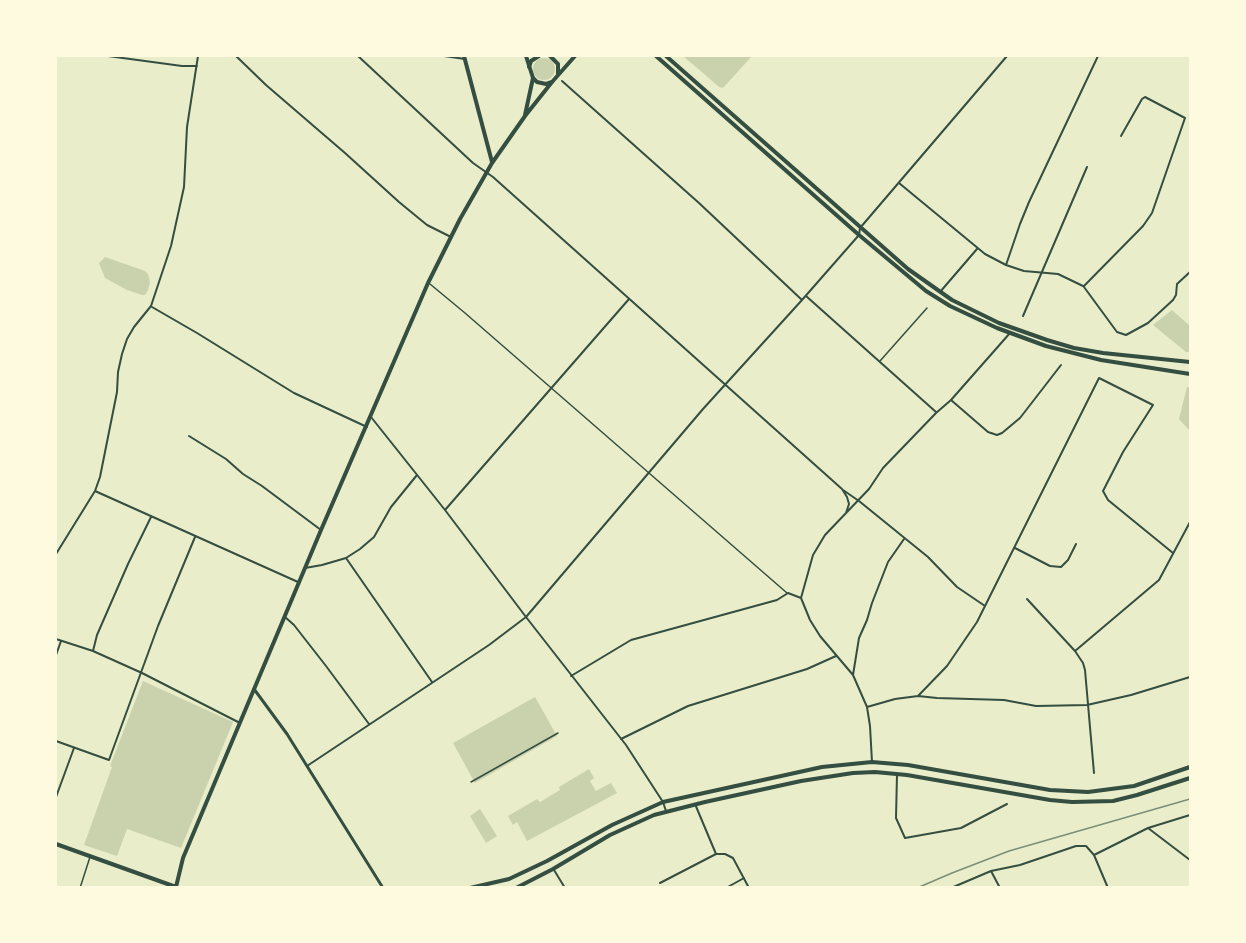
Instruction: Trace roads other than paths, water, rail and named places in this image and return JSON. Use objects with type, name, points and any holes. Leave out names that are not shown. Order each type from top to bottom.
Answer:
[{"type":"main road","points":[[525,116],[532,78],[526,56]]},
{"type":"main road","points":[[530,67],[531,62],[539,56]]},
{"type":"main road","points":[[550,56],[558,64],[557,77]]},
{"type":"main road","points":[[56,844],[176,887],[183,858],[321,530],[428,284],[486,172],[525,116],[575,56]]},
{"type":"main road","points":[[656,56],[859,235],[926,291],[951,306],[1010,333],[1046,346],[1137,367],[1191,374]]},
{"type":"main road","points":[[666,56],[908,269],[952,300],[999,323],[1047,340],[1103,353],[1191,362]]},
{"type":"main road","points":[[465,57],[492,163]]},
{"type":"main road","points":[[532,78],[542,84],[552,82]]},
{"type":"main road","points":[[470,888],[509,879],[612,825],[663,802],[822,767],[872,762],[908,765],[1050,790],[1088,792],[1134,786],[1191,767]]},
{"type":"main road","points":[[516,888],[554,869],[610,835],[666,811],[801,781],[875,772],[1072,802],[1113,801],[1191,778]]},
{"type":"street","points":[[108,56],[197,66]]},
{"type":"street","points":[[56,554],[95,491],[100,477],[117,392],[118,372],[124,346],[134,327],[151,306],[171,246],[184,187],[186,128],[198,56]]},
{"type":"street","points":[[236,56],[399,202],[427,225],[451,237]]},
{"type":"street","points":[[358,56],[473,163],[486,172],[842,489],[928,557],[957,587],[985,606]]},
{"type":"street","points":[[444,56],[465,57]]},
{"type":"street","points":[[307,766],[489,645],[525,617],[704,409],[859,235],[860,228],[1007,56]]},
{"type":"street","points":[[1006,264],[1029,202],[1098,56]]},
{"type":"street","points":[[562,81],[699,203],[802,300]]},
{"type":"street","points":[[1084,286],[1143,226],[1152,213],[1185,118],[1145,97],[1121,136]]},
{"type":"street","points":[[1023,316],[1087,167]]},
{"type":"street","points":[[899,183],[985,254],[1024,271],[1058,274],[1084,286],[1117,332],[1126,335],[1148,323],[1173,300],[1177,284],[1191,272]]},
{"type":"street","points":[[940,292],[977,249]]},
{"type":"street","points":[[428,284],[465,313],[788,593],[801,598]]},
{"type":"street","points":[[806,296],[936,412]]},
{"type":"street","points":[[445,510],[629,299]]},
{"type":"street","points":[[151,306],[294,393],[367,427]]},
{"type":"street","points":[[879,362],[927,308]]},
{"type":"street","points":[[872,762],[867,707],[853,675],[810,620],[801,598],[813,555],[819,544],[859,501],[883,468],[936,412],[951,400],[1010,333]]},
{"type":"street","points":[[951,400],[988,432],[997,435],[1020,418],[1061,365]]},
{"type":"street","points":[[918,696],[947,666],[977,622],[1099,378],[1153,405],[1123,452],[1103,491],[1108,500],[1173,553]]},
{"type":"street","points":[[371,417],[621,739],[663,802],[666,811]]},
{"type":"street","points":[[189,436],[226,459],[243,474],[321,530]]},
{"type":"street","points":[[305,568],[346,558],[360,549],[374,537],[391,507],[417,474]]},
{"type":"street","points":[[842,489],[849,504],[846,513]]},
{"type":"street","points":[[95,491],[299,583]]},
{"type":"street","points":[[93,651],[97,635],[128,564],[152,517]]},
{"type":"street","points":[[1075,651],[1159,580],[1191,522]]},
{"type":"street","points":[[56,741],[109,760],[158,626],[195,537]]},
{"type":"street","points":[[853,675],[859,638],[872,603],[888,562],[905,538]]},
{"type":"street","points":[[1015,548],[1050,566],[1061,567],[1068,560],[1076,544]]},
{"type":"street","points":[[346,558],[432,682]]},
{"type":"street","points":[[571,676],[631,640],[777,600],[788,593]]},
{"type":"street","points":[[1027,599],[1075,651],[1083,663],[1094,773]]},
{"type":"street","points":[[285,617],[294,625],[369,724]]},
{"type":"street","points":[[56,639],[93,651],[142,673],[240,723]]},
{"type":"street","points":[[56,655],[62,641]]},
{"type":"street","points":[[621,739],[688,706],[807,669],[837,656]]},
{"type":"street","points":[[867,707],[895,699],[918,696],[1004,700],[1036,706],[1087,705],[1191,677]]},
{"type":"street","points":[[254,689],[287,734],[382,888]]},
{"type":"street","points":[[471,782],[558,733]]},
{"type":"street","points":[[56,797],[74,748]]},
{"type":"street","points":[[897,774],[896,818],[905,838],[961,828],[1007,804]]},
{"type":"street","points":[[695,804],[716,854]]},
{"type":"street","points":[[1094,855],[1148,828],[1191,815]]},
{"type":"street","points":[[1148,828],[1191,860]]},
{"type":"street","points":[[951,888],[991,871],[1020,865],[1076,846],[1086,846],[1094,855],[1108,888]]},
{"type":"street","points":[[660,883],[716,854],[725,854],[733,858],[749,888]]},
{"type":"street","points":[[80,888],[91,856]]},
{"type":"street","points":[[554,869],[565,888]]},
{"type":"street","points":[[991,871],[1000,888]]},
{"type":"street","points":[[726,888],[744,878]]},
{"type":"railway","points":[[917,888],[1009,851],[1190,799]]}]
